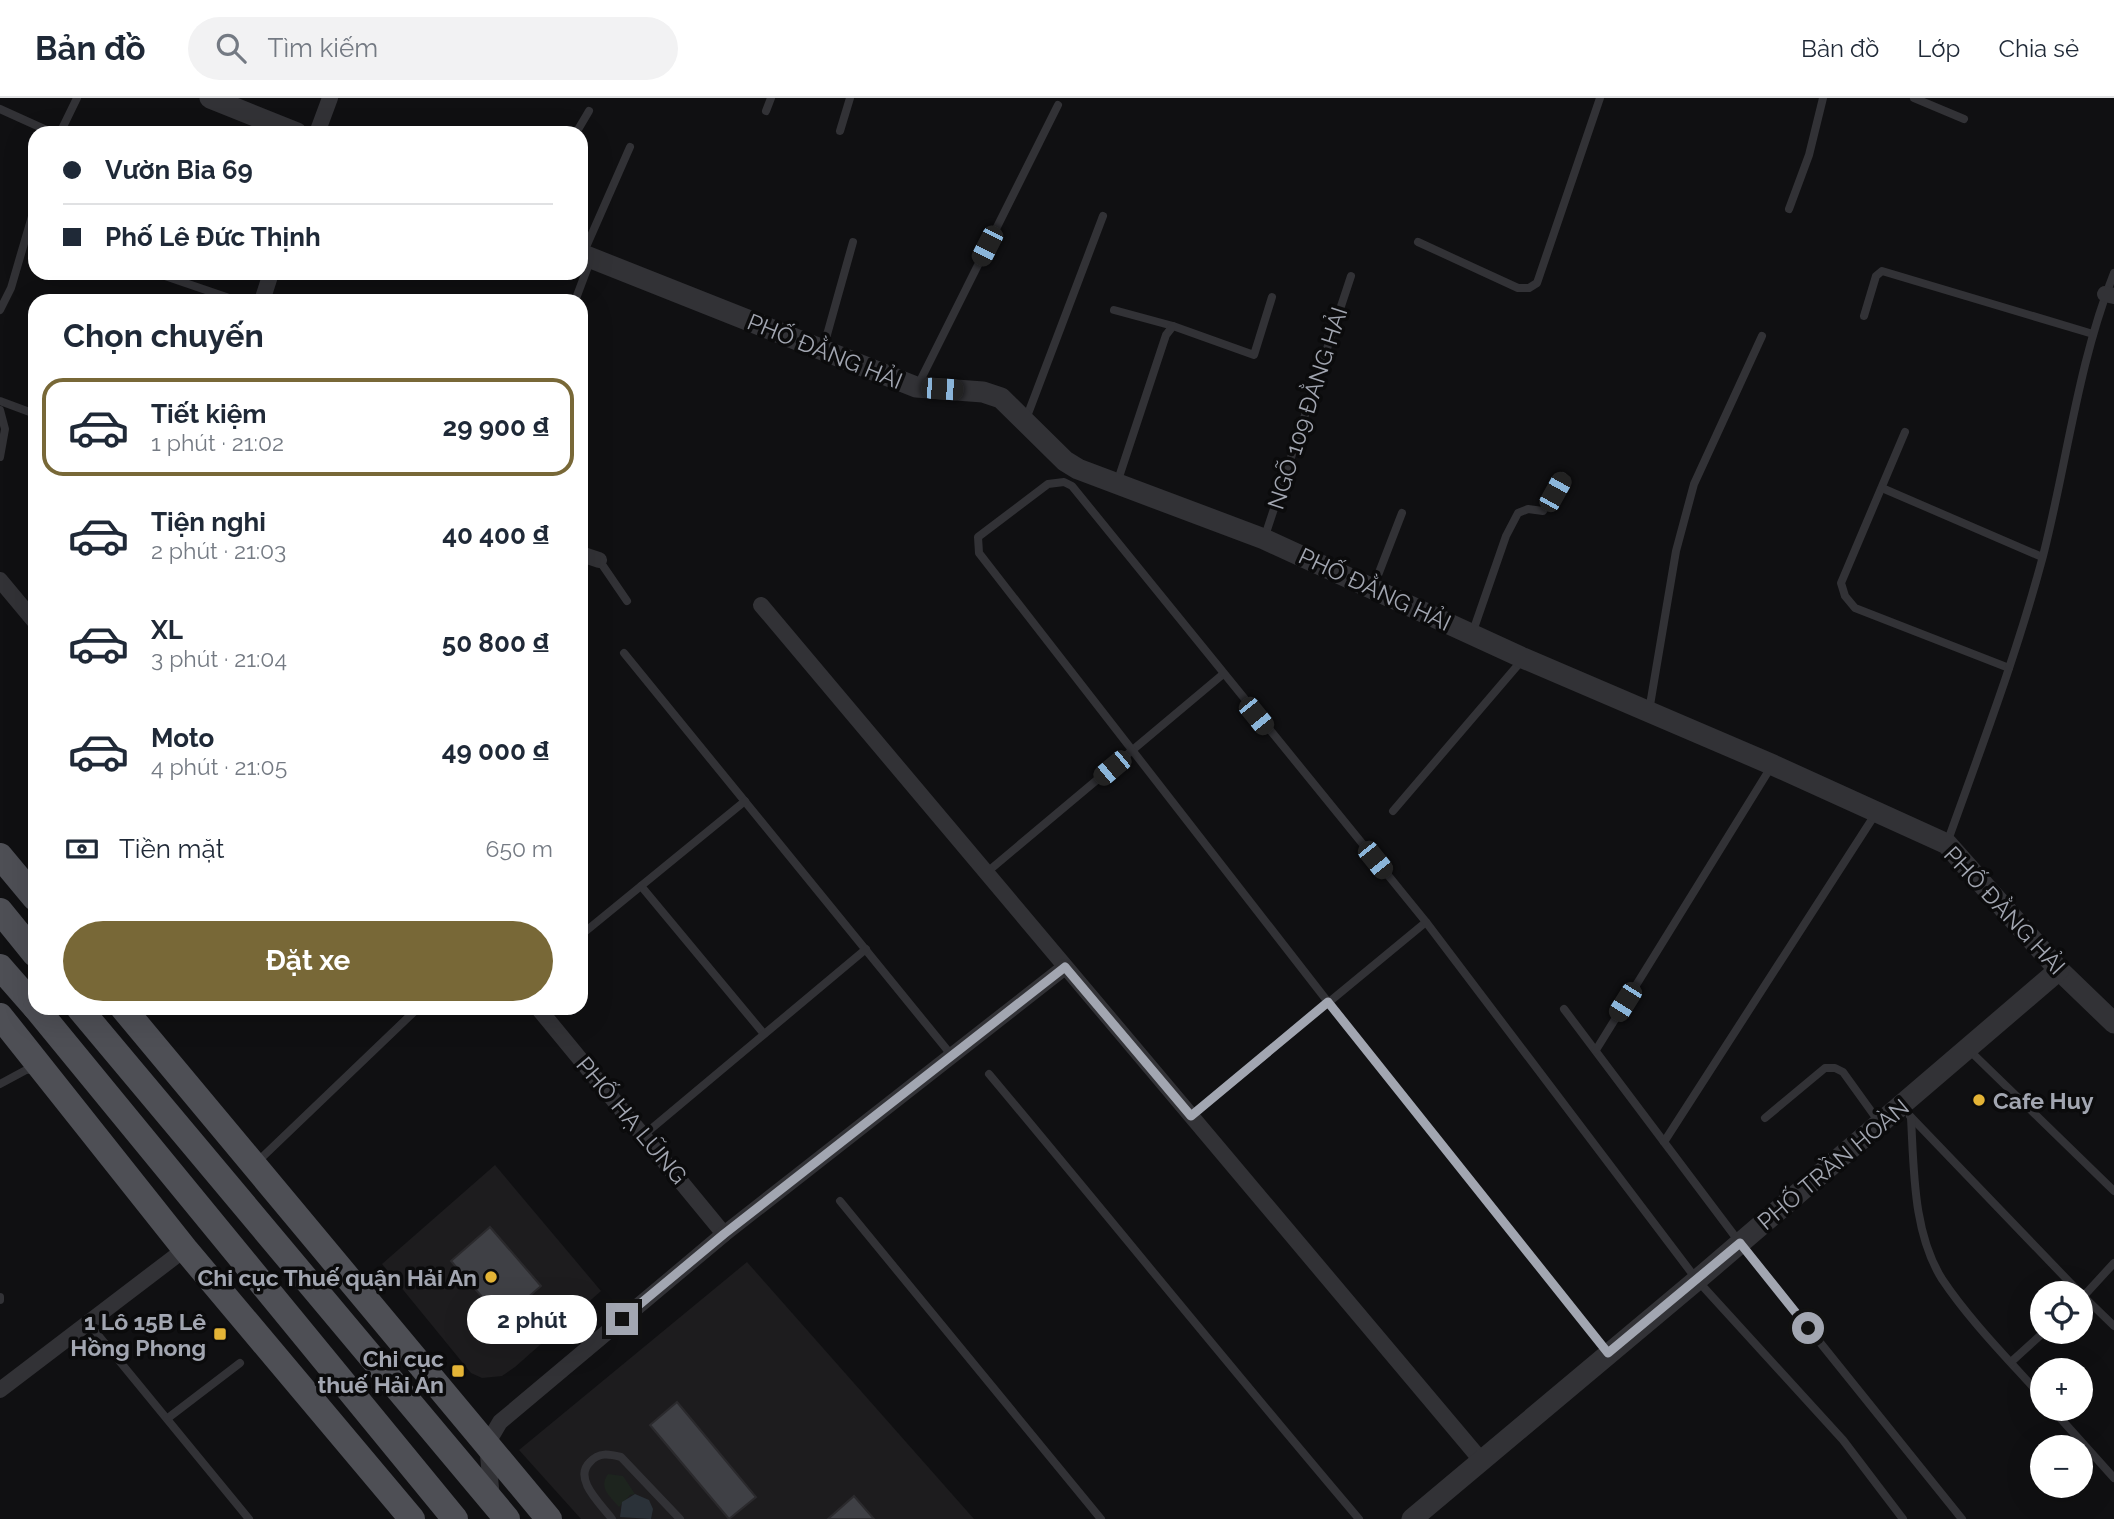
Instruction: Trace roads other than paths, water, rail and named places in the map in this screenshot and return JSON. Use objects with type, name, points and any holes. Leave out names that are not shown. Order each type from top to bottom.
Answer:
[{"type":"main road","points":[[0,856],[28,890]]},
{"type":"main road","points":[[0,911],[28,945]]},
{"type":"main road","points":[[0,967],[28,1000]]},
{"type":"main road","points":[[41,1015],[456,1519]]},
{"type":"main road","points":[[85,1015],[499,1510]]},
{"type":"main road","points":[[45,1069],[118,1015]]},
{"type":"main road","points":[[128,1015],[549,1519]]},
{"type":"main road","points":[[0,1016],[45,1069],[186,1249],[412,1519]]},
{"type":"street","points":[[210,98],[280,126]]},
{"type":"street","points":[[320,126],[330,98]]},
{"type":"street","name":"PHỐ ĐẰNG HẢI","points":[[588,256],[916,387],[983,392],[1000,398],[1065,460],[1117,483],[1264,539],[1524,659],[1649,710],[1947,844],[2059,970],[2114,1023]]},
{"type":"street","points":[[588,556],[599,560]]},
{"type":"street","points":[[0,580],[28,614]]},
{"type":"street","points":[[761,605],[1481,1461]]},
{"type":"street","points":[[499,1510],[487,1444],[500,1422],[724,1234],[1065,967]]},
{"type":"street","name":"PHỐ TRẦN HOÀN","points":[[1412,1519],[1880,1124],[1906,1112],[1968,1049],[2059,970]]},
{"type":"street","name":"PHỐ HẠ LŨNG","points":[[544,1015],[724,1234]]},
{"type":"street","points":[[0,1390],[186,1249]]},
{"type":"lane","points":[[64,126],[77,98]]},
{"type":"lane","points":[[766,111],[771,98]]},
{"type":"lane","points":[[840,131],[850,98]]},
{"type":"lane","points":[[1418,242],[1518,288],[1529,288],[1537,283],[1600,98]]},
{"type":"lane","points":[[1789,209],[1809,155],[1823,98]]},
{"type":"lane","points":[[1914,98],[1964,119]]},
{"type":"lane","points":[[916,387],[1058,105]]},
{"type":"lane","points":[[0,109],[37,126]]},
{"type":"lane","points":[[580,126],[589,111]]},
{"type":"lane","points":[[588,248],[631,146]]},
{"type":"lane","points":[[1026,421],[1103,216]]},
{"type":"lane","points":[[0,310],[11,288],[28,235]]},
{"type":"lane","points":[[823,349],[853,242]]},
{"type":"lane","points":[[1864,316],[1876,276],[1882,271],[2093,334]]},
{"type":"lane","points":[[1947,844],[2009,668],[2042,557],[2093,334],[2110,295],[2114,273]]},
{"type":"lane","name":"NGÕ 109 ĐẰNG HẢI","points":[[1264,539],[1351,276]]},
{"type":"lane","points":[[177,280],[218,294]]},
{"type":"lane","points":[[1114,310],[1173,326],[1254,355],[1272,297]]},
{"type":"lane","points":[[1117,483],[1166,335],[1173,326]]},
{"type":"lane","points":[[1649,710],[1676,551],[1695,484],[1762,336]]},
{"type":"lane","points":[[0,401],[28,411]]},
{"type":"lane","points":[[0,410],[5,429],[0,457]]},
{"type":"lane","points":[[1905,432],[1841,583],[1845,596],[1855,608],[2009,668]]},
{"type":"lane","points":[[1472,634],[1506,536],[1518,513],[1528,509],[1543,511],[1563,476]]},
{"type":"lane","points":[[1608,1353],[1328,1002],[979,553],[978,537],[1048,484],[1064,482],[1072,486],[1222,675],[1426,922],[1698,1280],[1843,1440],[1903,1519]]},
{"type":"lane","points":[[1882,488],[2042,557]]},
{"type":"lane","points":[[1373,588],[1402,513]]},
{"type":"lane","points":[[599,560],[627,601]]},
{"type":"lane","points":[[625,653],[953,1057]]},
{"type":"lane","points":[[1393,811],[1524,659]]},
{"type":"lane","points":[[986,873],[1222,675]]},
{"type":"lane","points":[[1596,1050],[1773,765]]},
{"type":"lane","points":[[588,929],[745,801]]},
{"type":"lane","points":[[1664,1142],[1876,813]]},
{"type":"lane","points":[[641,886],[764,1034]]},
{"type":"lane","points":[[1191,1116],[1426,922]]},
{"type":"lane","points":[[645,1135],[866,949]]},
{"type":"lane","points":[[1563,1009],[1740,1243],[1962,1519]]},
{"type":"lane","points":[[253,1165],[411,1015]]},
{"type":"lane","points":[[1968,1049],[2114,1191]]},
{"type":"lane","points":[[1765,1118],[1825,1068],[1835,1068],[1843,1072],[1880,1124]]},
{"type":"lane","points":[[0,1084],[26,1070],[45,1069]]},
{"type":"lane","points":[[989,1074],[1144,1259],[1208,1342],[1359,1519]]},
{"type":"lane","points":[[1906,1112],[2067,1281]]},
{"type":"lane","points":[[1906,1112],[1922,1227],[1942,1278],[2030,1383]]},
{"type":"lane","points":[[840,1201],[1101,1519]]},
{"type":"lane","points":[[2093,1284],[2114,1264]]},
{"type":"lane","points":[[2093,1307],[2114,1326]]},
{"type":"lane","points":[[89,1324],[248,1519]]},
{"type":"lane","points":[[2011,1362],[2031,1344]]},
{"type":"lane","points":[[168,1418],[240,1363]]},
{"type":"lane","points":[[2063,1421],[2114,1478]]},
{"type":"lane","points":[[612,1519],[588,1487],[583,1475],[586,1466],[595,1457],[607,1454],[621,1457],[680,1519]]},
{"type":"place","name":"Cafe Huy","points":[[1979,1100]]},
{"type":"place","name":"Chi cục Thuế quận Hải An","points":[[491,1277]]},
{"type":"place","name":"1 Lô 15B Lê Hồng Phong","points":[[220,1334]]},
{"type":"place","name":"Chi cục thuế Hải An","points":[[458,1371]]}]
